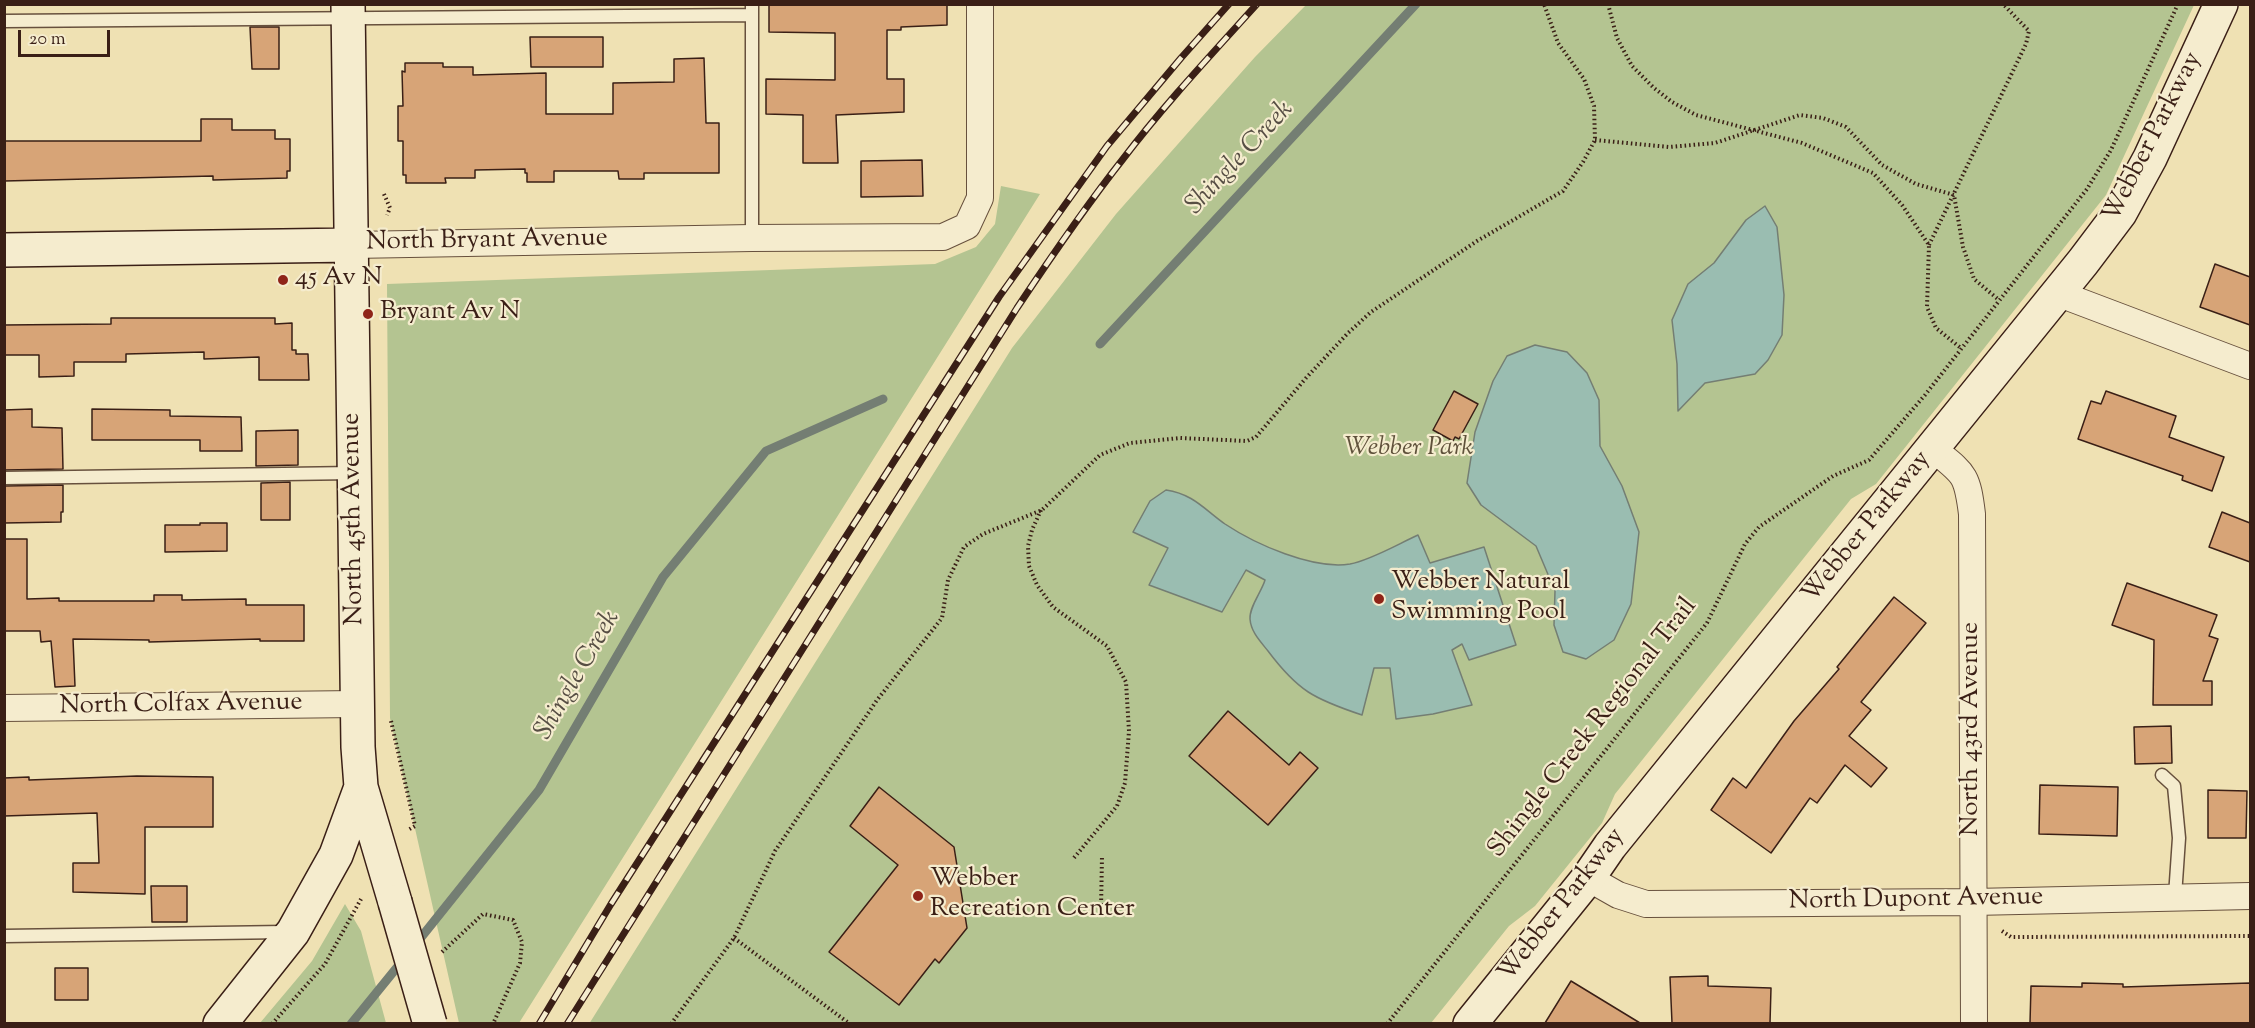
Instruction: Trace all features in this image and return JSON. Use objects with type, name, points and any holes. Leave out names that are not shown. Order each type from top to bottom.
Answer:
[{"type":"street","name":"North Bryant Avenue","points":[[4,250],[943,237],[967,226],[980,198],[980,4]]},
{"type":"street","name":"Webber Parkway","points":[[1470,1023],[1588,878],[1610,846],[1933,449],[2120,213],[2150,158],[2221,4]]},
{"type":"street","name":"North 45th Avenue","points":[[348,11],[357,704],[361,787],[430,1023]]},
{"type":"street","points":[[2057,293],[2250,366]]},
{"type":"street","name":"North 43rd Avenue","points":[[1933,449],[1960,471],[1969,485],[1972,514],[1974,1023]]},
{"type":"street","name":"North Colfax Avenue","points":[[4,708],[357,704]]},
{"type":"street","points":[[220,1023],[293,932],[336,855],[361,787]]},
{"type":"street","name":"North Dupont Avenue","points":[[1588,878],[1618,895],[1646,904],[1973,902],[2250,896]]},
{"type":"lane","points":[[4,21],[348,11],[752,10],[752,238]]},
{"type":"lane","points":[[4,478],[355,473]]},
{"type":"lane","points":[[2162,776],[2174,786],[2179,838],[2175,897]]},
{"type":"lane","points":[[4,936],[293,932]]},
{"type":"path","points":[[1073,859],[1117,806],[1125,783],[1129,731],[1126,682],[1107,646],[1053,607],[1037,585],[1029,566],[1028,546],[1032,530],[1042,510],[1100,454],[1130,443],[1180,438],[1247,441],[1257,437],[1306,378],[1371,312],[1477,241],[1563,191],[1595,140],[1594,106],[1584,79],[1558,43],[1544,4]]},
{"type":"path","points":[[1608,4],[1617,38],[1632,66],[1672,102],[1696,115],[1802,143],[1873,173],[1902,204],[1929,245]]},
{"type":"path","points":[[1962,349],[1936,328],[1927,307],[1929,245],[2026,44],[2029,31],[2003,4]]},
{"type":"path","name":"Shingle Creek Regional Trail","points":[[1387,1023],[1707,623],[1745,544],[1759,527],[1833,476],[1869,460],[1962,349],[2093,180],[2111,150],[2178,4]]},
{"type":"path","points":[[1595,140],[1669,147],[1715,142],[1800,115],[1823,118],[1846,127],[1882,165],[1916,184],[1954,195]]},
{"type":"path","points":[[1954,195],[1963,247],[1974,279],[1999,300]]},
{"type":"path","points":[[671,1023],[734,938],[775,851],[877,699],[942,618],[948,580],[963,547],[983,534],[1042,510]]},
{"type":"path","points":[[391,721],[416,826],[408,830]]},
{"type":"path","points":[[1101,909],[1102,856]]},
{"type":"path","points":[[272,1023],[325,964],[354,910],[384,862]]},
{"type":"path","points":[[438,956],[445,947],[483,914],[513,920],[522,942],[519,963],[494,1023]]},
{"type":"path","points":[[2002,930],[2011,937],[2250,936]]},
{"type":"path","points":[[734,938],[850,1023]]},
{"type":"green space","name":"Webber Park","points":[[1306,5],[2194,5],[2106,195],[1876,484],[1851,499],[1615,794],[1602,823],[1535,906],[1509,926],[1431,1023],[589,1024],[1012,348],[1116,214],[1255,57]]},
{"type":"green space","points":[[1001,186],[1040,194],[519,1023],[459,1023],[390,718],[387,284],[935,264],[976,247],[995,224]]},
{"type":"green space","points":[[345,904],[361,931],[386,1023],[260,1023],[312,961]]},
{"type":"water","points":[[1765,206],[1777,227],[1784,295],[1782,335],[1768,360],[1755,374],[1705,383],[1678,411],[1677,364],[1672,320],[1688,284],[1714,263],[1746,220]]},
{"type":"water","points":[[1535,345],[1567,352],[1587,373],[1599,400],[1600,446],[1622,486],[1639,532],[1631,604],[1614,640],[1586,659],[1563,652],[1554,625],[1555,591],[1536,546],[1481,505],[1467,483],[1475,432],[1493,381],[1507,356]]},
{"type":"water","name":"Webber Natural Swimming Pool","points":[[1166,490],[1191,499],[1252,540],[1285,554],[1319,563],[1335,565],[1358,562],[1418,535],[1430,563],[1484,547],[1516,645],[1469,660],[1462,644],[1452,650],[1472,705],[1396,719],[1390,668],[1374,668],[1362,715],[1331,704],[1298,685],[1279,665],[1254,632],[1250,614],[1265,580],[1246,570],[1222,612],[1149,585],[1168,548],[1133,532],[1150,501]]},
{"type":"building","points":[[769,4],[947,4],[947,25],[901,27],[901,30],[887,30],[887,79],[904,79],[904,112],[836,115],[838,163],[803,163],[803,115],[766,114],[766,79],[835,80],[835,33],[769,32]]},
{"type":"building","points":[[250,27],[279,27],[279,69],[252,69]]},
{"type":"building","points":[[530,37],[603,37],[603,67],[531,67]]},
{"type":"building","points":[[704,58],[706,123],[719,123],[719,173],[644,173],[644,179],[619,179],[618,171],[554,171],[554,182],[527,182],[525,169],[475,170],[475,178],[445,178],[446,183],[406,183],[406,175],[403,175],[403,141],[398,141],[398,106],[403,106],[402,71],[405,72],[405,63],[443,63],[443,67],[473,67],[473,75],[546,73],[546,114],[613,114],[613,83],[674,82],[674,59]]},
{"type":"building","points":[[201,119],[232,119],[232,130],[275,130],[275,139],[290,139],[290,171],[287,171],[287,178],[213,180],[213,176],[4,181],[4,141],[201,141]]},
{"type":"building","points":[[922,160],[923,196],[861,197],[861,161]]},
{"type":"building","points":[[2215,264],[2250,277],[2250,325],[2200,307]]},
{"type":"building","points":[[111,318],[275,318],[275,324],[292,323],[292,350],[296,350],[296,354],[308,354],[309,380],[259,380],[259,357],[204,359],[204,352],[126,354],[126,362],[74,362],[74,376],[39,377],[39,355],[4,355],[4,325],[111,324]]},
{"type":"building","points":[[1454,391],[1478,404],[1459,439],[1455,437],[1453,441],[1433,430]]},
{"type":"building","points":[[2106,391],[2176,416],[2169,437],[2224,457],[2212,491],[2182,480],[2183,476],[2078,439],[2091,401],[2101,404]]},
{"type":"building","points":[[32,409],[32,427],[62,428],[63,469],[4,470],[4,410]]},
{"type":"building","points":[[92,409],[170,410],[170,416],[241,417],[242,451],[200,451],[200,440],[92,440]]},
{"type":"building","points":[[298,430],[298,465],[256,466],[256,431]]},
{"type":"building","points":[[290,482],[290,520],[261,520],[261,483]]},
{"type":"building","points":[[63,485],[61,522],[4,523],[4,486]]},
{"type":"building","points":[[2222,512],[2250,523],[2250,562],[2209,547]]},
{"type":"building","points":[[200,523],[227,523],[227,551],[165,552],[165,525],[200,525]]},
{"type":"building","points":[[4,539],[27,539],[27,599],[154,601],[154,595],[182,595],[182,600],[246,599],[246,605],[304,605],[304,641],[260,641],[260,639],[149,642],[149,640],[73,639],[75,686],[55,687],[51,641],[41,642],[40,631],[4,631]]},
{"type":"building","points":[[2127,583],[2217,615],[2209,636],[2218,639],[2203,681],[2212,681],[2212,705],[2153,705],[2154,640],[2112,625]]},
{"type":"building","points":[[1894,597],[1926,623],[1861,702],[1871,710],[1849,736],[1887,768],[1871,787],[1845,765],[1817,803],[1810,798],[1771,853],[1711,810],[1733,778],[1746,788],[1794,721],[1839,669],[1837,667]]},
{"type":"building","points":[[1228,711],[1289,765],[1300,752],[1318,768],[1268,825],[1189,756]]},
{"type":"building","points":[[2171,726],[2172,763],[2135,764],[2134,727]]},
{"type":"building","points":[[137,776],[213,777],[213,827],[145,827],[145,894],[73,892],[73,863],[99,863],[97,813],[4,816],[4,778],[29,777],[29,780]]},
{"type":"building","points":[[2040,785],[2118,787],[2117,836],[2039,834]]},
{"type":"building","name":"Webber Recreation Center","points":[[879,787],[954,847],[967,928],[939,963],[935,959],[899,1005],[829,952],[898,865],[850,826]]},
{"type":"building","points":[[2208,790],[2247,791],[2246,838],[2208,838]]},
{"type":"building","points":[[151,886],[187,886],[187,922],[152,922]]},
{"type":"building","points":[[55,968],[88,968],[88,1000],[55,1000]]},
{"type":"building","points":[[1708,976],[1708,986],[1771,988],[1770,1023],[1672,1023],[1670,977]]},
{"type":"building","points":[[1571,981],[1640,1023],[1545,1023]]},
{"type":"building","points":[[2082,983],[2123,984],[2123,987],[2250,983],[2250,1023],[2030,1023],[2031,986],[2082,987]]},
{"type":"waterway","name":"Shingle Creek","points":[[1100,344],[1416,4]]},
{"type":"waterway","name":"Shingle Creek","points":[[415,945],[539,790],[663,577],[766,451],[883,399]]},
{"type":"waterway","name":"Shingle Creek","points":[[351,1024],[403,960]]},
{"type":"railway","points":[[539,1024],[611,904],[999,297],[1107,146],[1229,4]]},
{"type":"railway","points":[[567,1024],[1017,308],[1068,232],[1139,139],[1188,80],[1257,4]]},
{"type":"place","name":"45 Av N","points":[[283,280]]},
{"type":"place","name":"Bryant Av N","points":[[368,314]]},
{"type":"place","name":"Webber Natural Swimming Pool","points":[[1379,599]]},
{"type":"place","name":"Webber Recreation Center","points":[[918,896]]}]
